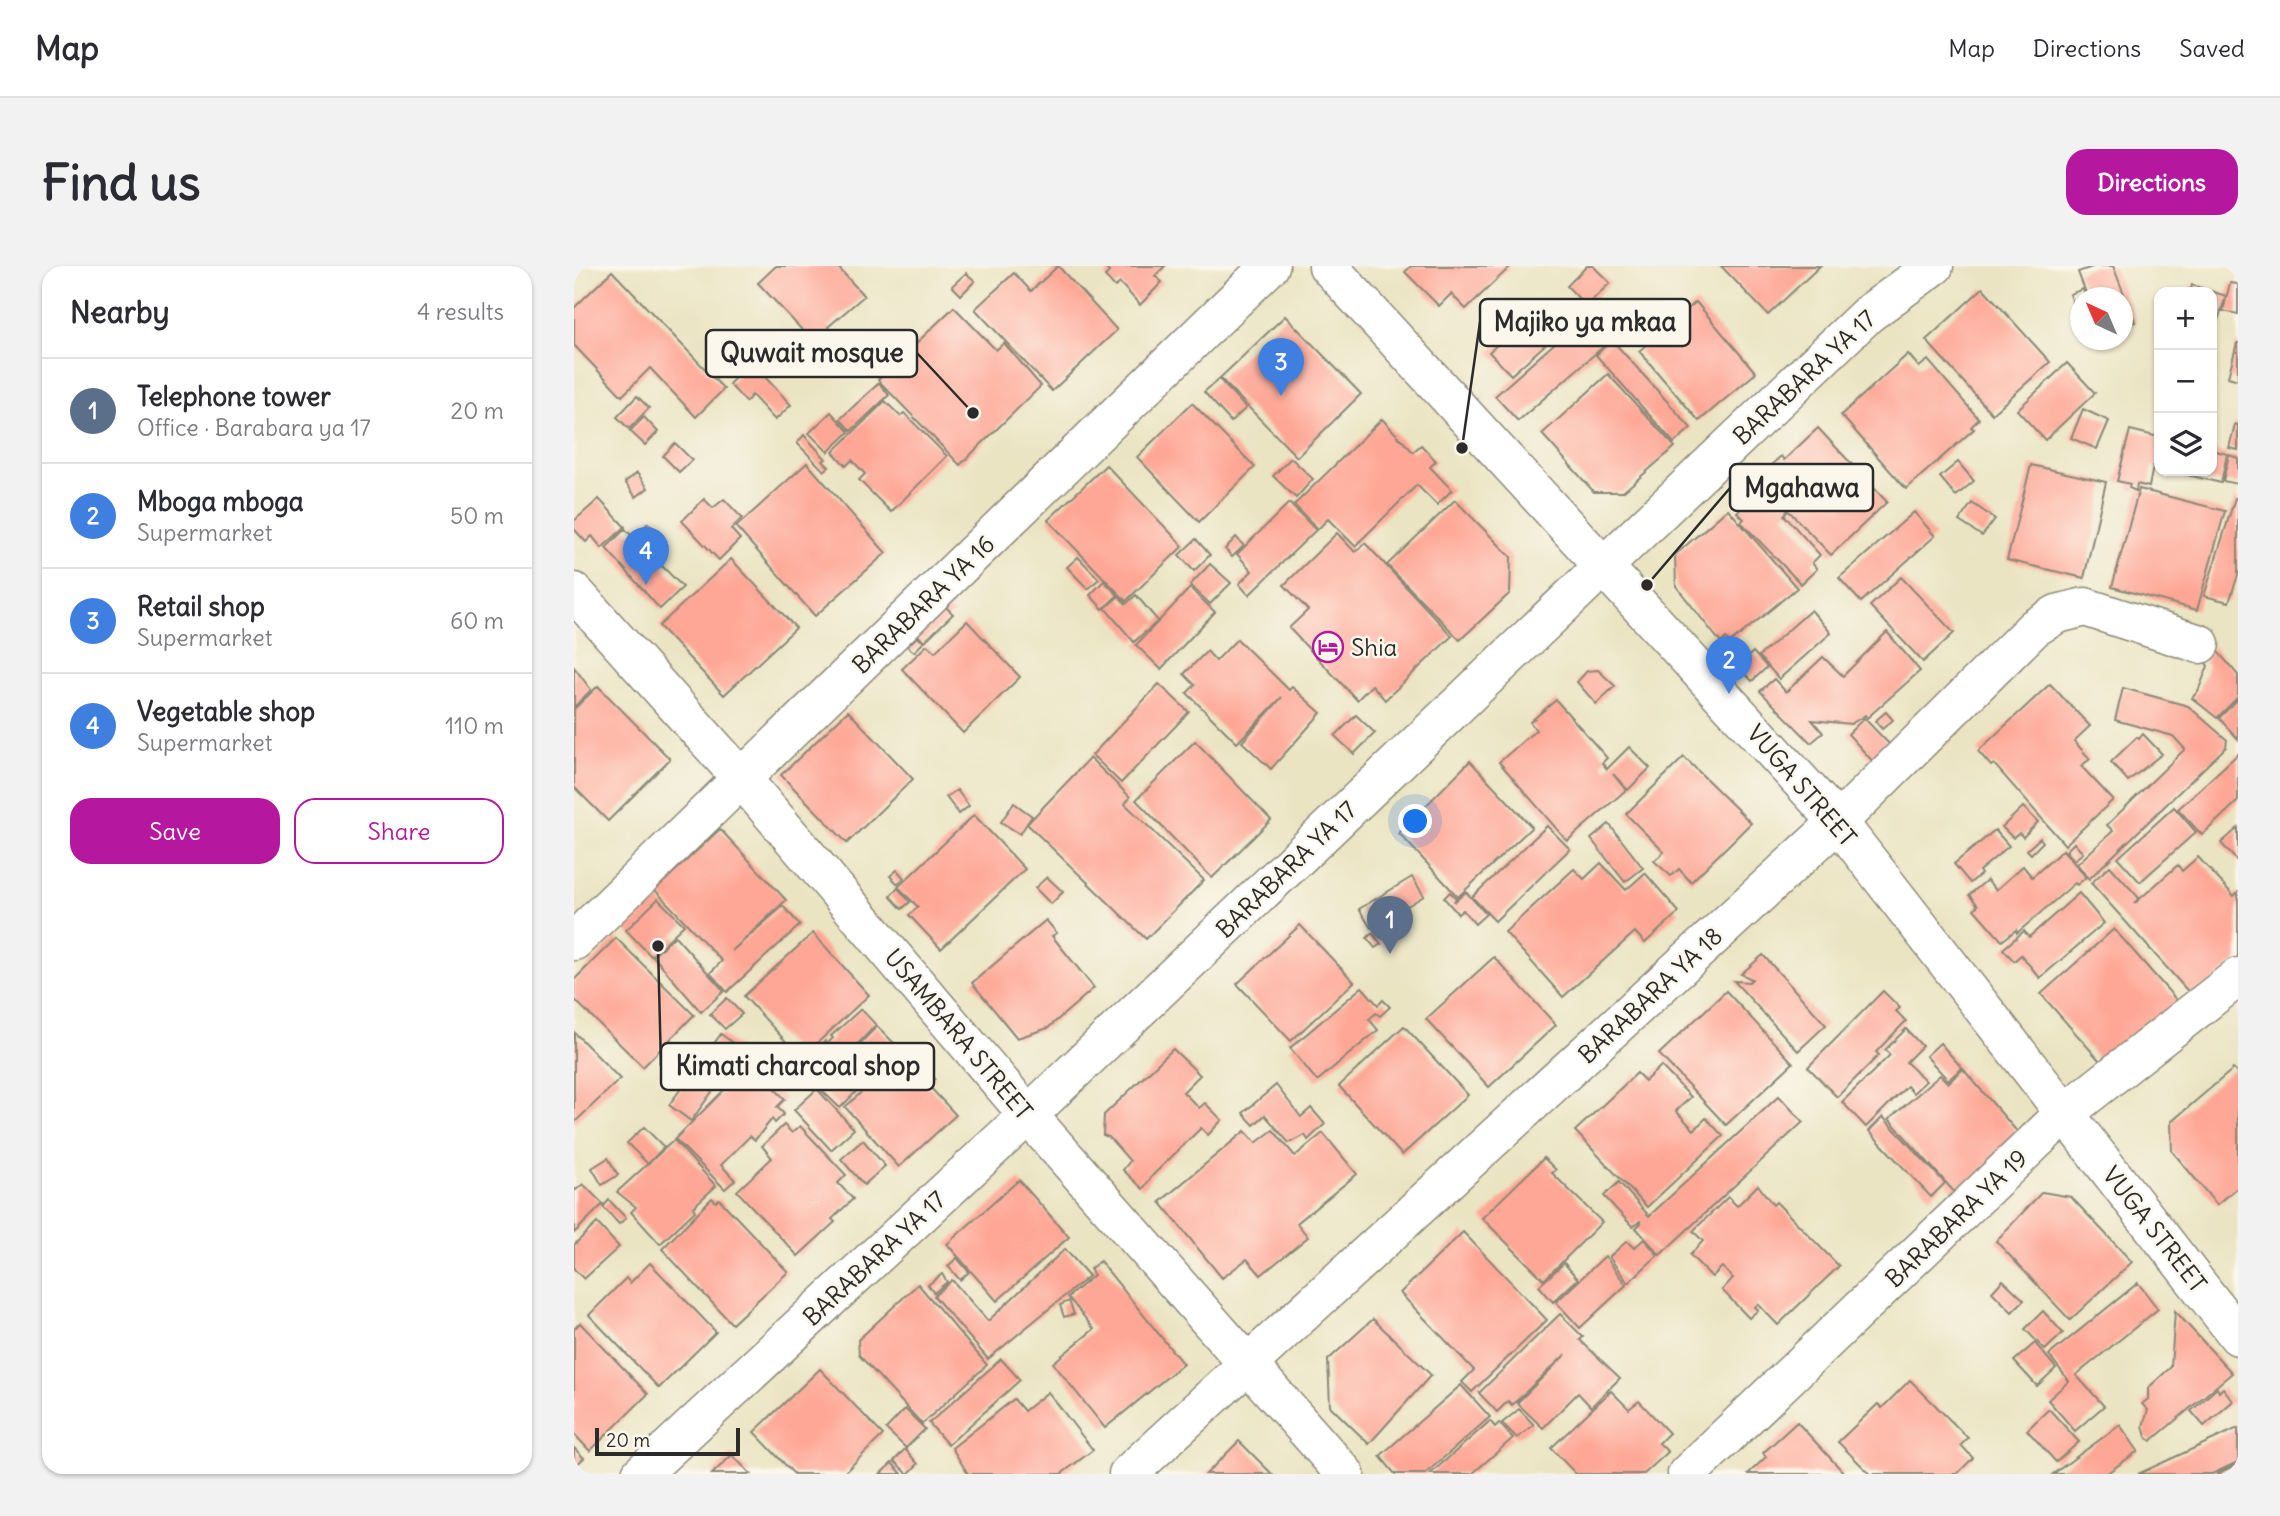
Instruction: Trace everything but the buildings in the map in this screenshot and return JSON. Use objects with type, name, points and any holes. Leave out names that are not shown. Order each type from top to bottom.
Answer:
[{"type":"street","name":"BARABARA YA 16","points":[[574,940],[743,780],[1270,266]]},
{"type":"street","name":"VUGA STREET","points":[[1328,266],[1838,822],[2238,1336]]},
{"type":"street","name":"BARABARA YA 17","points":[[640,1474],[1028,1115],[1868,314],[1934,266]]},
{"type":"street","name":"USAMBARA STREET","points":[[574,592],[743,780],[1028,1115],[1345,1474]]},
{"type":"street","name":"BARABARA YA 18","points":[[1128,1474],[1838,822],[2034,628],[2057,614],[2085,607],[2200,644]]},
{"type":"street","name":"BARABARA YA 19","points":[[1687,1474],[2066,1113],[2238,977]]},
{"type":"place","name":"Retail shop","points":[[1281,396]]},
{"type":"place","name":"Quwait mosque","points":[[973,413]]},
{"type":"place","name":"Majiko ya mkaa","points":[[1462,448]]},
{"type":"place","name":"Vegetable shop","points":[[646,585]]},
{"type":"place","name":"Mgahawa","points":[[1647,585]]},
{"type":"place","name":"Shia","points":[[1328,647]]},
{"type":"place","name":"Mboga mboga","points":[[1729,694]]},
{"type":"place","name":"Kimati charcoal shop","points":[[658,946]]},
{"type":"place","name":"Telephone tower","points":[[1390,954]]}]
